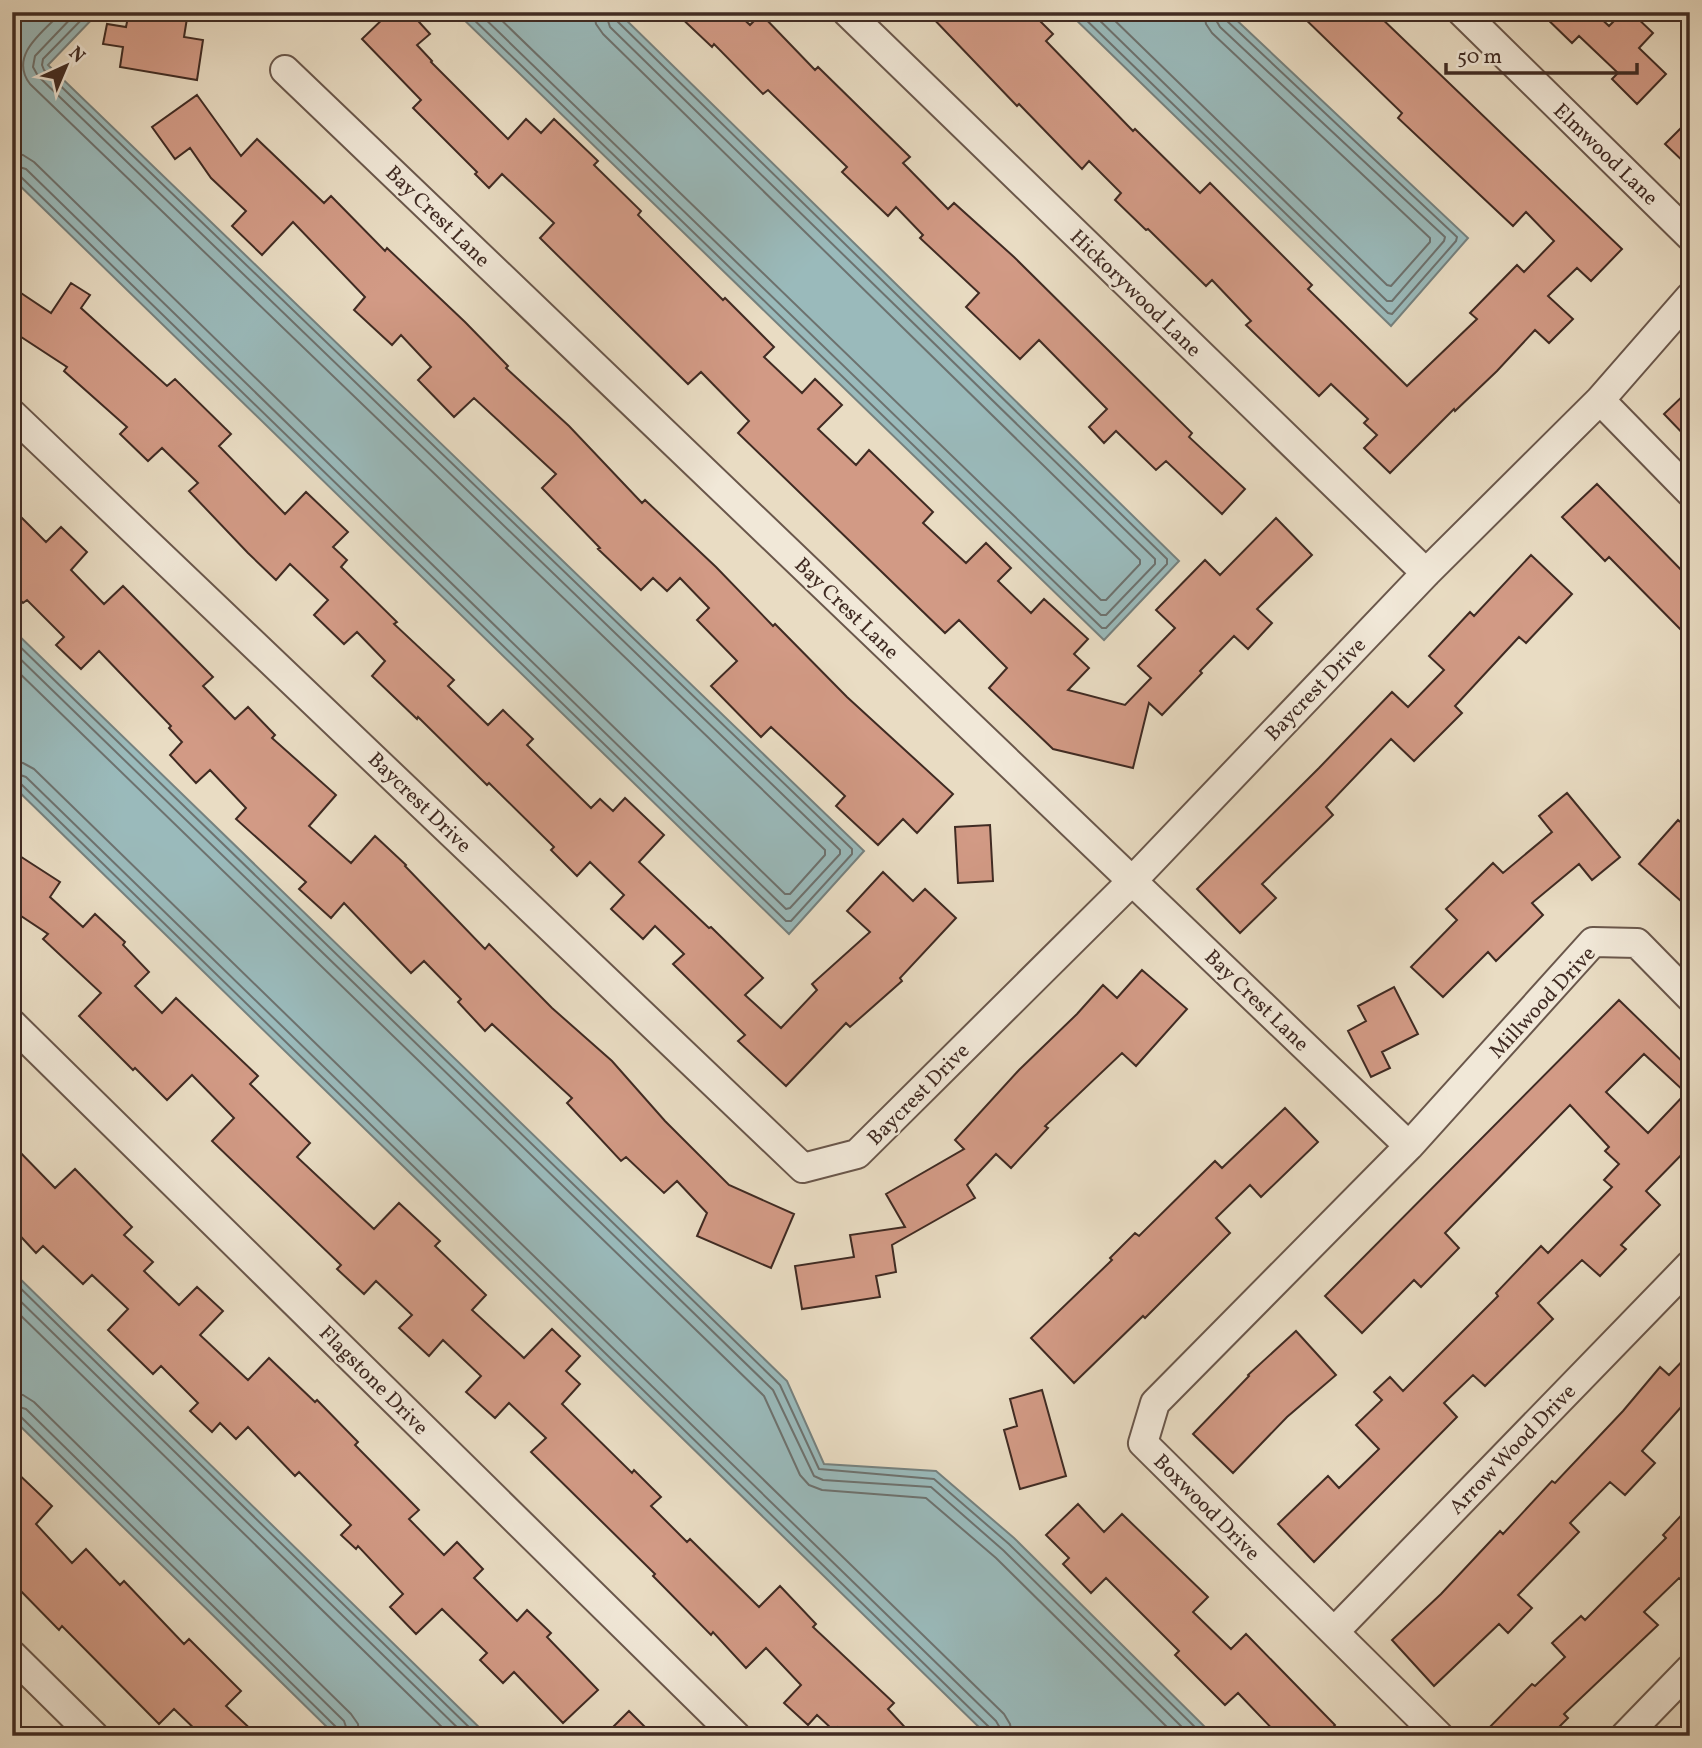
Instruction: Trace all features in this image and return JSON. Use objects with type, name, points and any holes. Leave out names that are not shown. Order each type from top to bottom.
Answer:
[{"type":"street","name":"Hickorywood Lane","points":[[847,12],[1426,573]]},
{"type":"street","name":"Elmwood Lane","points":[[1462,12],[1690,236]]},
{"type":"street","name":"Bay Crest Lane","points":[[285,70],[1409,1146]]},
{"type":"street","name":"Baycrest Drive","points":[[12,414],[803,1168],[857,1154],[1132,881],[1426,573],[1600,400],[1690,298]]},
{"type":"street","points":[[1600,400],[1690,492]]},
{"type":"street","name":"Millwood Drive","points":[[1409,1146],[1593,943],[1637,943],[1690,997]]},
{"type":"street","name":"Flagstone Drive","points":[[12,1024],[736,1736]]},
{"type":"street","name":"Boxwood Drive","points":[[1409,1146],[1155,1403],[1143,1443],[1439,1736]]},
{"type":"street","name":"Arrow Wood Drive","points":[[1334,1632],[1690,1265]]},
{"type":"street","points":[[12,1655],[94,1736]]},
{"type":"street","points":[[1625,1736],[1690,1669]]},
{"type":"water","points":[[12,12],[99,12],[48,65],[864,851],[789,934],[12,178]]},
{"type":"water","points":[[456,12],[618,12],[1179,561],[1104,640]]},
{"type":"water","points":[[1068,12],[1228,12],[1468,238],[1391,326]]},
{"type":"water","points":[[12,629],[787,1381],[824,1464],[936,1471],[1014,1538],[1214,1736],[988,1736],[12,785]]},
{"type":"water","points":[[12,1271],[488,1736],[336,1736],[12,1418]]},
{"type":"building","points":[[129,12],[188,12],[184,37],[203,40],[197,80],[120,67],[123,47],[103,44],[107,24],[126,27]]},
{"type":"building","points":[[390,12],[410,12],[430,34],[417,45],[508,139],[526,119],[541,133],[554,119],[598,161],[594,165],[641,211],[638,215],[774,347],[764,357],[802,393],[815,379],[842,405],[818,429],[856,465],[869,450],[933,512],[923,523],[966,563],[986,543],[1011,568],[998,581],[1031,613],[1044,599],[1088,639],[1074,654],[1089,668],[1068,690],[1125,705],[1151,678],[1138,666],[1175,628],[1156,610],[1205,560],[1220,575],[1276,518],[1312,555],[1257,609],[1272,623],[1248,649],[1234,636],[1162,715],[1149,703],[1133,768],[1053,749],[989,688],[1007,668],[959,620],[945,633],[738,433],[749,421],[701,372],[688,384],[540,238],[554,223],[502,174],[489,188],[475,174],[477,172],[413,108],[421,100],[362,39]]},
{"type":"building","points":[[675,12],[736,12],[750,25],[761,14],[815,70],[818,67],[910,157],[903,163],[948,209],[954,203],[1014,257],[1192,433],[1189,437],[1245,489],[1222,514],[1166,461],[1156,470],[1116,431],[1104,443],[1089,427],[1107,409],[1039,340],[1020,359],[966,307],[979,293],[920,238],[923,235],[896,207],[888,216],[842,172],[847,167],[768,90],[763,94],[714,44],[712,47]]},
{"type":"building","points":[[927,12],[1031,12],[1053,34],[1046,41],[1133,131],[1135,129],[1200,193],[1210,183],[1312,285],[1308,289],[1407,386],[1477,319],[1470,313],[1517,265],[1524,272],[1554,241],[1526,212],[1513,226],[1398,118],[1402,113],[1298,12],[1375,12],[1622,249],[1591,281],[1577,268],[1548,296],[1573,319],[1549,343],[1535,330],[1497,371],[1455,411],[1454,409],[1390,473],[1364,448],[1377,435],[1364,423],[1368,419],[1331,384],[1319,396],[1246,325],[1251,321],[1212,280],[1206,286],[1146,230],[1115,200],[1121,193],[1089,161],[1082,169]]},
{"type":"building","points":[[1540,12],[1594,12],[1609,26],[1623,12],[1631,12],[1653,33],[1639,48],[1666,74],[1637,104],[1612,79],[1618,73],[1579,36],[1572,43]]},
{"type":"building","points":[[197,95],[241,156],[257,139],[324,203],[331,196],[385,251],[387,248],[465,322],[508,366],[506,368],[569,426],[642,503],[645,500],[847,697],[953,794],[917,833],[903,819],[878,845],[836,806],[845,796],[771,727],[761,737],[711,686],[737,661],[697,620],[709,608],[680,578],[667,591],[653,578],[641,590],[598,549],[600,548],[542,488],[556,474],[474,398],[454,417],[418,380],[431,367],[401,335],[392,345],[354,310],[365,297],[293,222],[262,255],[232,226],[246,211],[211,178],[190,148],[175,159],[152,127]]},
{"type":"building","points":[[1690,119],[1690,168],[1665,144]]},
{"type":"building","points":[[71,283],[90,295],[81,308],[167,386],[175,379],[231,434],[219,446],[285,514],[306,492],[348,532],[333,547],[347,560],[341,567],[397,622],[394,624],[454,680],[448,686],[488,725],[503,710],[533,739],[527,745],[591,808],[600,799],[613,811],[625,798],[664,835],[639,862],[763,978],[745,995],[781,1028],[817,990],[812,984],[870,932],[847,911],[883,872],[913,901],[925,889],[956,918],[900,978],[902,981],[850,1027],[846,1023],[786,1086],[738,1041],[745,1035],[673,964],[684,954],[655,926],[643,939],[611,909],[624,895],[590,862],[577,876],[551,850],[554,847],[489,783],[487,785],[372,676],[385,661],[357,632],[344,644],[314,615],[328,600],[290,564],[276,580],[189,491],[198,483],[162,448],[148,461],[120,434],[127,427],[64,371],[67,367],[12,331],[12,287],[51,313]]},
{"type":"building","points":[[1690,389],[1690,441],[1664,414]]},
{"type":"building","points":[[1597,484],[1690,579],[1690,639],[1609,557],[1605,561],[1562,517]]},
{"type":"building","points":[[12,508],[46,542],[61,527],[87,552],[71,570],[104,604],[123,586],[213,677],[203,686],[235,719],[248,707],[275,735],[272,738],[336,795],[309,826],[351,863],[375,836],[485,949],[489,944],[552,1008],[612,1061],[665,1121],[729,1185],[794,1214],[771,1268],[697,1236],[707,1213],[677,1181],[664,1193],[626,1157],[621,1161],[567,1103],[572,1098],[492,1024],[485,1031],[458,1002],[461,999],[424,961],[411,973],[344,903],[331,918],[299,889],[306,882],[236,819],[246,808],[210,770],[196,783],[170,755],[182,742],[169,728],[171,726],[99,651],[81,669],[56,645],[64,637],[27,600],[23,603],[12,592]]},
{"type":"building","points":[[1531,555],[1572,594],[1526,643],[1519,637],[1455,706],[1462,713],[1414,761],[1391,739],[1326,807],[1333,815],[1262,884],[1276,898],[1240,933],[1197,889],[1392,692],[1408,707],[1444,670],[1429,656],[1470,612],[1474,616]]},
{"type":"building","points":[[1567,793],[1620,857],[1592,880],[1579,864],[1532,903],[1543,915],[1496,961],[1488,952],[1443,997],[1411,967],[1457,920],[1446,909],[1493,863],[1503,873],[1552,832],[1539,816]]},
{"type":"building","points":[[1678,820],[1690,830],[1690,909],[1639,864]]},
{"type":"building","points":[[990,825],[993,881],[958,883],[955,827]]},
{"type":"building","points":[[12,851],[60,882],[50,897],[83,927],[95,914],[125,942],[123,945],[149,972],[135,986],[162,1013],[176,998],[258,1076],[250,1084],[310,1143],[297,1157],[374,1229],[399,1203],[440,1241],[435,1246],[486,1295],[472,1310],[524,1358],[552,1329],[580,1356],[566,1371],[580,1384],[562,1404],[632,1473],[634,1470],[661,1497],[651,1506],[687,1542],[690,1539],[759,1607],[780,1586],[816,1624],[813,1627],[894,1703],[888,1709],[913,1736],[847,1736],[837,1727],[833,1730],[817,1715],[808,1725],[784,1703],[801,1685],[766,1648],[746,1668],[531,1452],[546,1438],[509,1403],[495,1418],[466,1392],[481,1376],[443,1340],[429,1356],[399,1328],[412,1315],[376,1281],[364,1294],[337,1269],[341,1265],[212,1141],[234,1118],[192,1075],[167,1100],[135,1068],[133,1070],[79,1016],[101,993],[43,939],[48,934],[12,910]]},
{"type":"building","points":[[1142,970],[1187,1009],[1136,1066],[1122,1053],[1045,1126],[1048,1128],[1011,1168],[996,1154],[967,1185],[975,1198],[892,1245],[896,1272],[876,1276],[880,1297],[802,1309],[795,1266],[854,1257],[850,1235],[905,1227],[886,1194],[964,1149],[955,1140],[1103,985],[1117,998]]},
{"type":"building","points":[[1394,987],[1418,1034],[1382,1052],[1390,1068],[1371,1077],[1348,1031],[1366,1021],[1358,1006]]},
{"type":"building","points":[[1619,1000],[1690,1069],[1690,1146],[1646,1191],[1660,1205],[1621,1245],[1626,1249],[1600,1276],[1582,1260],[1538,1303],[1553,1319],[1485,1386],[1473,1375],[1444,1403],[1457,1417],[1314,1562],[1278,1524],[1328,1476],[1339,1488],[1379,1449],[1356,1425],[1382,1400],[1374,1392],[1390,1377],[1403,1391],[1498,1296],[1496,1293],[1541,1246],[1548,1253],[1612,1187],[1604,1180],[1619,1164],[1605,1151],[1609,1147],[1570,1105],[1445,1233],[1459,1248],[1421,1287],[1414,1280],[1362,1333],[1325,1296]],"holes":[[[1644,1054],[1686,1093],[1648,1133],[1606,1092]]]},
{"type":"building","points":[[1285,1108],[1318,1142],[1261,1197],[1250,1185],[1216,1218],[1230,1233],[1145,1318],[1143,1316],[1074,1383],[1031,1338],[1112,1260],[1110,1258],[1135,1233],[1139,1236],[1215,1161],[1222,1168]]},
{"type":"building","points":[[12,1144],[55,1188],[75,1169],[132,1227],[124,1235],[153,1262],[144,1271],[179,1305],[197,1287],[223,1311],[200,1335],[248,1380],[269,1358],[315,1402],[317,1400],[358,1442],[355,1445],[419,1510],[409,1519],[444,1555],[457,1542],[483,1569],[474,1578],[517,1621],[527,1610],[551,1633],[547,1637],[598,1690],[563,1723],[514,1672],[503,1683],[480,1660],[487,1653],[442,1609],[416,1634],[390,1607],[403,1594],[358,1546],[356,1549],[341,1535],[351,1525],[299,1472],[295,1476],[248,1427],[236,1439],[220,1423],[212,1432],[190,1411],[198,1403],[161,1366],[153,1374],[108,1330],[128,1309],[92,1275],[83,1284],[43,1246],[36,1253],[12,1227]]},
{"type":"building","points":[[1296,1331],[1336,1375],[1287,1417],[1233,1473],[1193,1434],[1248,1375]]},
{"type":"building","points":[[1690,1353],[1690,1397],[1642,1451],[1655,1463],[1625,1495],[1610,1482],[1570,1523],[1579,1532],[1518,1595],[1532,1608],[1508,1633],[1499,1624],[1434,1686],[1392,1640],[1441,1594],[1500,1531],[1503,1534],[1552,1481],[1555,1483],[1660,1367],[1669,1375]]},
{"type":"building","points":[[1042,1390],[1066,1476],[1020,1489],[1004,1430],[1017,1426],[1010,1399]]},
{"type":"building","points":[[12,1468],[52,1506],[36,1524],[72,1563],[86,1549],[120,1585],[124,1581],[184,1644],[189,1639],[241,1691],[226,1706],[258,1736],[202,1736],[174,1709],[159,1724],[62,1626],[59,1630],[12,1582]]},
{"type":"building","points":[[1078,1504],[1104,1532],[1122,1514],[1208,1597],[1193,1612],[1231,1649],[1246,1634],[1335,1725],[1325,1736],[1279,1736],[1238,1693],[1225,1705],[1175,1655],[1179,1651],[1106,1578],[1091,1593],[1063,1564],[1069,1558],[1046,1535]]},
{"type":"building","points":[[1690,1506],[1690,1588],[1679,1578],[1644,1612],[1658,1625],[1564,1714],[1568,1718],[1550,1736],[1481,1736],[1532,1684],[1535,1686],[1565,1657],[1552,1643],[1581,1616],[1585,1620],[1666,1538],[1663,1535]]},
{"type":"building","points":[[629,1711],[654,1736],[604,1736]]}]
